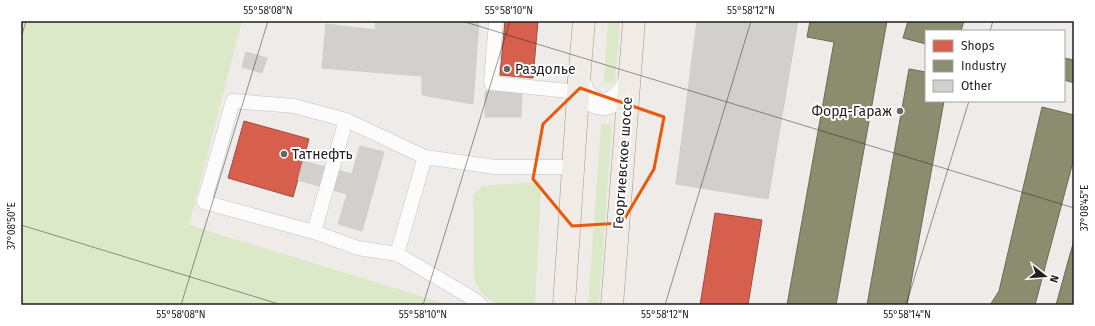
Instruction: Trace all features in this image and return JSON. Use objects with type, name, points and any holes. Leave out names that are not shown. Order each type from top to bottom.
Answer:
[{"type":"main road","points":[[564,305],[584,21]]},
{"type":"main road","name":"Георгиевское шоссе","points":[[612,305],[634,21]]},
{"type":"street","points":[[579,86],[590,99],[599,103],[609,103],[618,99],[624,92],[629,82]]},
{"type":"lane","points":[[496,21],[491,83],[579,86]]},
{"type":"lane","points":[[481,305],[472,298],[397,254],[358,248],[314,232],[204,202],[233,101],[294,106],[346,120],[425,158],[495,168],[574,167]]},
{"type":"lane","points":[[314,232],[346,120]]},
{"type":"lane","points":[[397,254],[425,158]]},
{"type":"highlighted area","points":[[580,88],[664,117],[654,169],[622,223],[572,226],[533,179],[543,124]]},
{"type":"green space","points":[[21,21],[242,21],[189,225],[450,305],[21,305]]},
{"type":"green space","points":[[608,21],[620,21],[615,83],[604,83]]},
{"type":"green space","points":[[601,124],[612,124],[599,305],[588,305]]},
{"type":"green space","points":[[534,182],[541,189],[535,305],[499,305],[482,294],[474,279],[473,195],[482,186]]},
{"type":"building: Shops","points":[[505,21],[538,21],[533,78],[500,75]]},
{"type":"building: Shops","points":[[244,121],[309,139],[293,197],[228,178]]},
{"type":"building: Shops","points":[[715,213],[762,220],[748,305],[700,305]]},
{"type":"building: Industry","points":[[810,21],[887,21],[836,305],[787,305],[834,42],[807,37]]},
{"type":"building: Industry","points":[[908,21],[964,21],[961,30],[925,30],[925,44],[903,38]]},
{"type":"building: Industry","points":[[1065,58],[1074,60],[1074,83],[1065,80]]},
{"type":"building: Industry","points":[[909,69],[925,72],[925,102],[944,102],[907,305],[867,305]]},
{"type":"building: Industry","points":[[1042,107],[1074,115],[1074,158],[1035,305],[990,305],[999,291]]},
{"type":"building: Industry","points":[[1074,240],[1074,305],[1056,305]]},
{"type":"building: Other","points":[[376,21],[479,21],[473,104],[422,95],[422,76],[322,68],[326,24],[375,30]]},
{"type":"building: Other","points":[[697,21],[798,21],[768,199],[676,184]]},
{"type":"building: Other","points":[[246,52],[267,58],[262,73],[242,67]]},
{"type":"building: Other","points":[[485,91],[522,92],[521,117],[485,117]]},
{"type":"building: Other","points":[[360,146],[384,152],[362,231],[338,224],[347,194],[298,180],[303,161],[352,174]]},
{"type":"place","name":"Раздолье","points":[[507,69]]},
{"type":"place","name":"Форд-Гараж","points":[[900,111]]},
{"type":"place","name":"Татнефть","points":[[284,154]]}]
